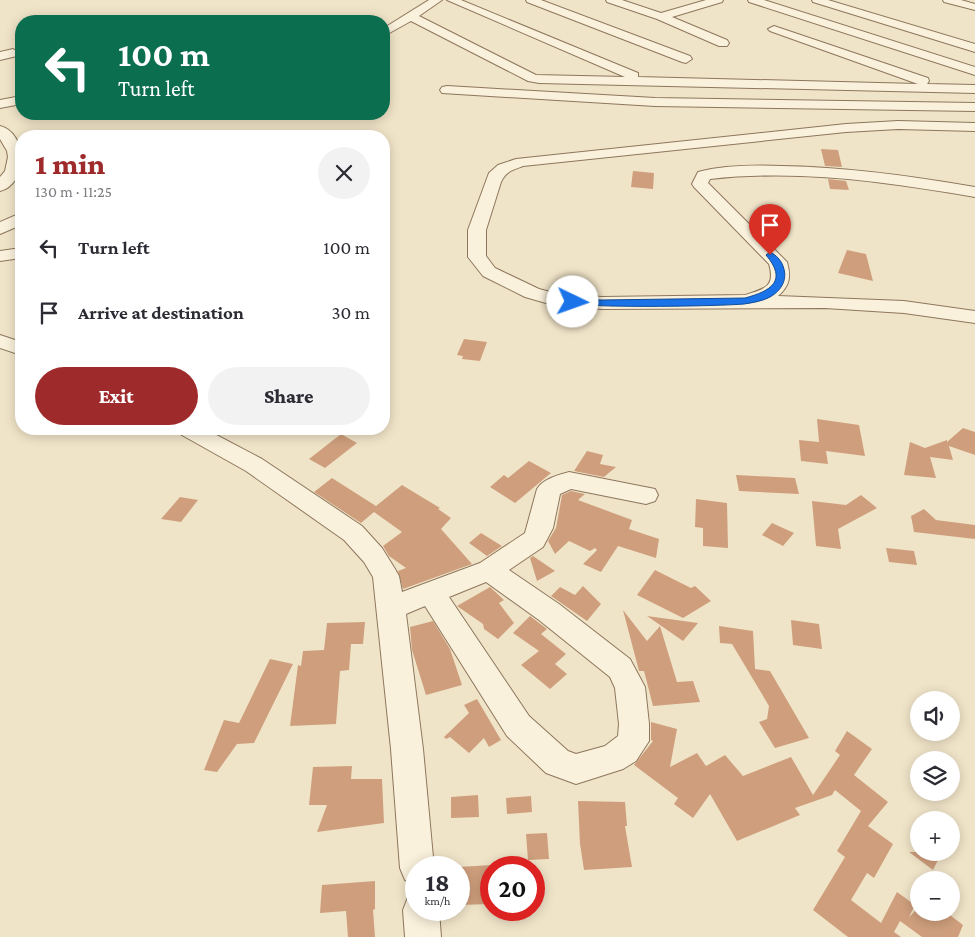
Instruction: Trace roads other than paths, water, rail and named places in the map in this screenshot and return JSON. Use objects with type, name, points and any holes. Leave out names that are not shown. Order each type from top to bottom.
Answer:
[{"type":"street","points":[[390,30],[437,0]]},
{"type":"street","points":[[452,0],[633,76]]},
{"type":"street","points":[[531,0],[686,59]]},
{"type":"street","points":[[611,0],[661,17],[723,43]]},
{"type":"street","points":[[689,0],[703,5]]},
{"type":"street","points":[[661,17],[718,0]]},
{"type":"street","points":[[752,0],[975,71]]},
{"type":"street","points":[[816,0],[975,48]]},
{"type":"street","points":[[864,0],[774,29],[944,88]]},
{"type":"street","points":[[948,0],[975,7]]},
{"type":"street","points":[[412,17],[533,78],[539,79],[975,89]]},
{"type":"street","points":[[0,56],[13,53]]},
{"type":"street","points":[[447,90],[655,102],[975,107]]},
{"type":"street","points":[[0,104],[15,101]]},
{"type":"street","points":[[975,127],[898,125],[846,128],[562,157],[511,165],[498,173],[493,182],[476,230],[477,257],[489,272],[504,281],[553,299],[602,303],[825,302],[904,307],[975,318]]},
{"type":"street","points":[[0,130],[15,149]]},
{"type":"street","points":[[0,186],[15,165]]},
{"type":"street","points":[[745,301],[766,296],[773,291],[779,285],[781,278],[780,268],[778,262],[700,184],[704,175],[762,170],[824,172],[881,177],[975,192]]},
{"type":"street","points":[[0,229],[15,221]]},
{"type":"street","points":[[0,256],[15,254]]},
{"type":"street","points":[[0,341],[15,347]]},
{"type":"street","points":[[199,435],[254,465],[353,533],[373,555],[386,576],[407,749],[416,856]]},
{"type":"street","points":[[391,608],[488,570],[534,540],[540,528],[549,489],[557,484],[569,480],[646,495]]},
{"type":"street","points":[[430,593],[518,726],[558,762],[576,768],[612,759],[625,751],[633,741],[634,724],[630,687],[620,668],[550,612],[488,570]]},
{"type":"street","points":[[422,921],[423,937]]}]
